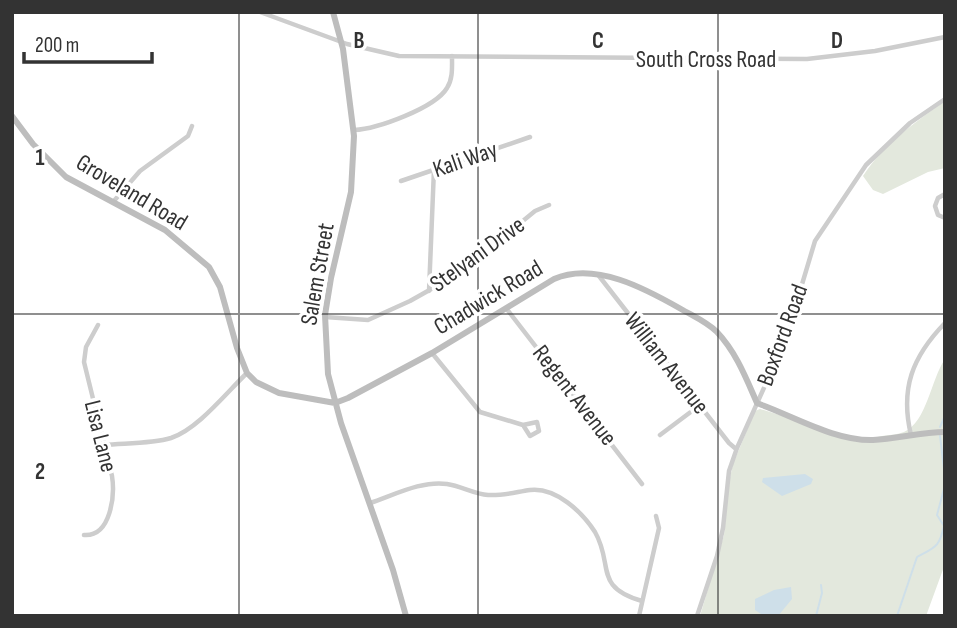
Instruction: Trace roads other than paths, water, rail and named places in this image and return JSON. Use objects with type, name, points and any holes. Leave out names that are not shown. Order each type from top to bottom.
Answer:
[{"type":"main road","name":"Salem Street","points":[[333,12],[342,41],[354,131],[351,192],[325,317],[328,374],[335,403],[393,570],[406,616]]},
{"type":"main road","name":"Groveland Road","points":[[12,116],[33,144],[61,172],[165,230],[209,267],[220,288],[247,373]]},
{"type":"main road","name":"Chadwick Road","points":[[335,403],[432,353],[566,274],[583,272],[640,287],[712,327],[735,356],[757,403]]},
{"type":"main road","points":[[247,373],[256,382],[279,393],[335,403]]},
{"type":"main road","points":[[757,403],[851,437],[872,440],[945,432]]},
{"type":"street","name":"South Cross Road","points":[[260,12],[342,41],[400,56],[807,59],[874,51],[945,37]]},
{"type":"street","points":[[354,131],[391,122],[436,100],[450,82],[452,56]]},
{"type":"street","name":"Boxford Road","points":[[697,616],[717,556],[723,528],[726,485],[736,449],[785,341],[814,241],[866,164],[910,123],[945,99]]},
{"type":"street","points":[[113,202],[140,171],[188,136],[192,126]]},
{"type":"street","name":"Kali Way","points":[[401,181],[530,137]]},
{"type":"street","points":[[429,291],[434,169]]},
{"type":"street","points":[[945,194],[938,198],[935,206],[938,215],[945,218]]},
{"type":"street","name":"Stelyani Drive","points":[[325,317],[368,320],[429,291],[474,262],[535,211],[549,205]]},
{"type":"street","name":"William Avenue","points":[[599,276],[736,449]]},
{"type":"street","name":"Regent Avenue","points":[[506,308],[642,484]]},
{"type":"street","points":[[911,435],[906,402],[910,376],[921,351],[945,323]]},
{"type":"street","name":"Lisa Lane","points":[[84,535],[92,535],[98,530],[112,506],[114,485],[84,362],[86,347],[98,325]]},
{"type":"street","points":[[432,353],[480,412],[523,425]]},
{"type":"street","points":[[104,445],[160,440],[179,434],[195,423],[247,373]]},
{"type":"street","points":[[660,435],[700,405]]},
{"type":"street","points":[[370,503],[437,484],[449,484],[490,495],[536,490],[551,493],[567,503],[596,534],[613,587],[628,597],[642,601]]},
{"type":"street","points":[[639,616],[659,528],[656,516]]},
{"type":"waterway","points":[[940,427],[945,416]]},
{"type":"waterway","points":[[940,436],[945,477]]},
{"type":"waterway","points":[[897,616],[917,557],[932,549],[940,539],[944,526],[937,515],[945,485]]},
{"type":"waterway","points":[[816,616],[822,593],[821,585]]}]
